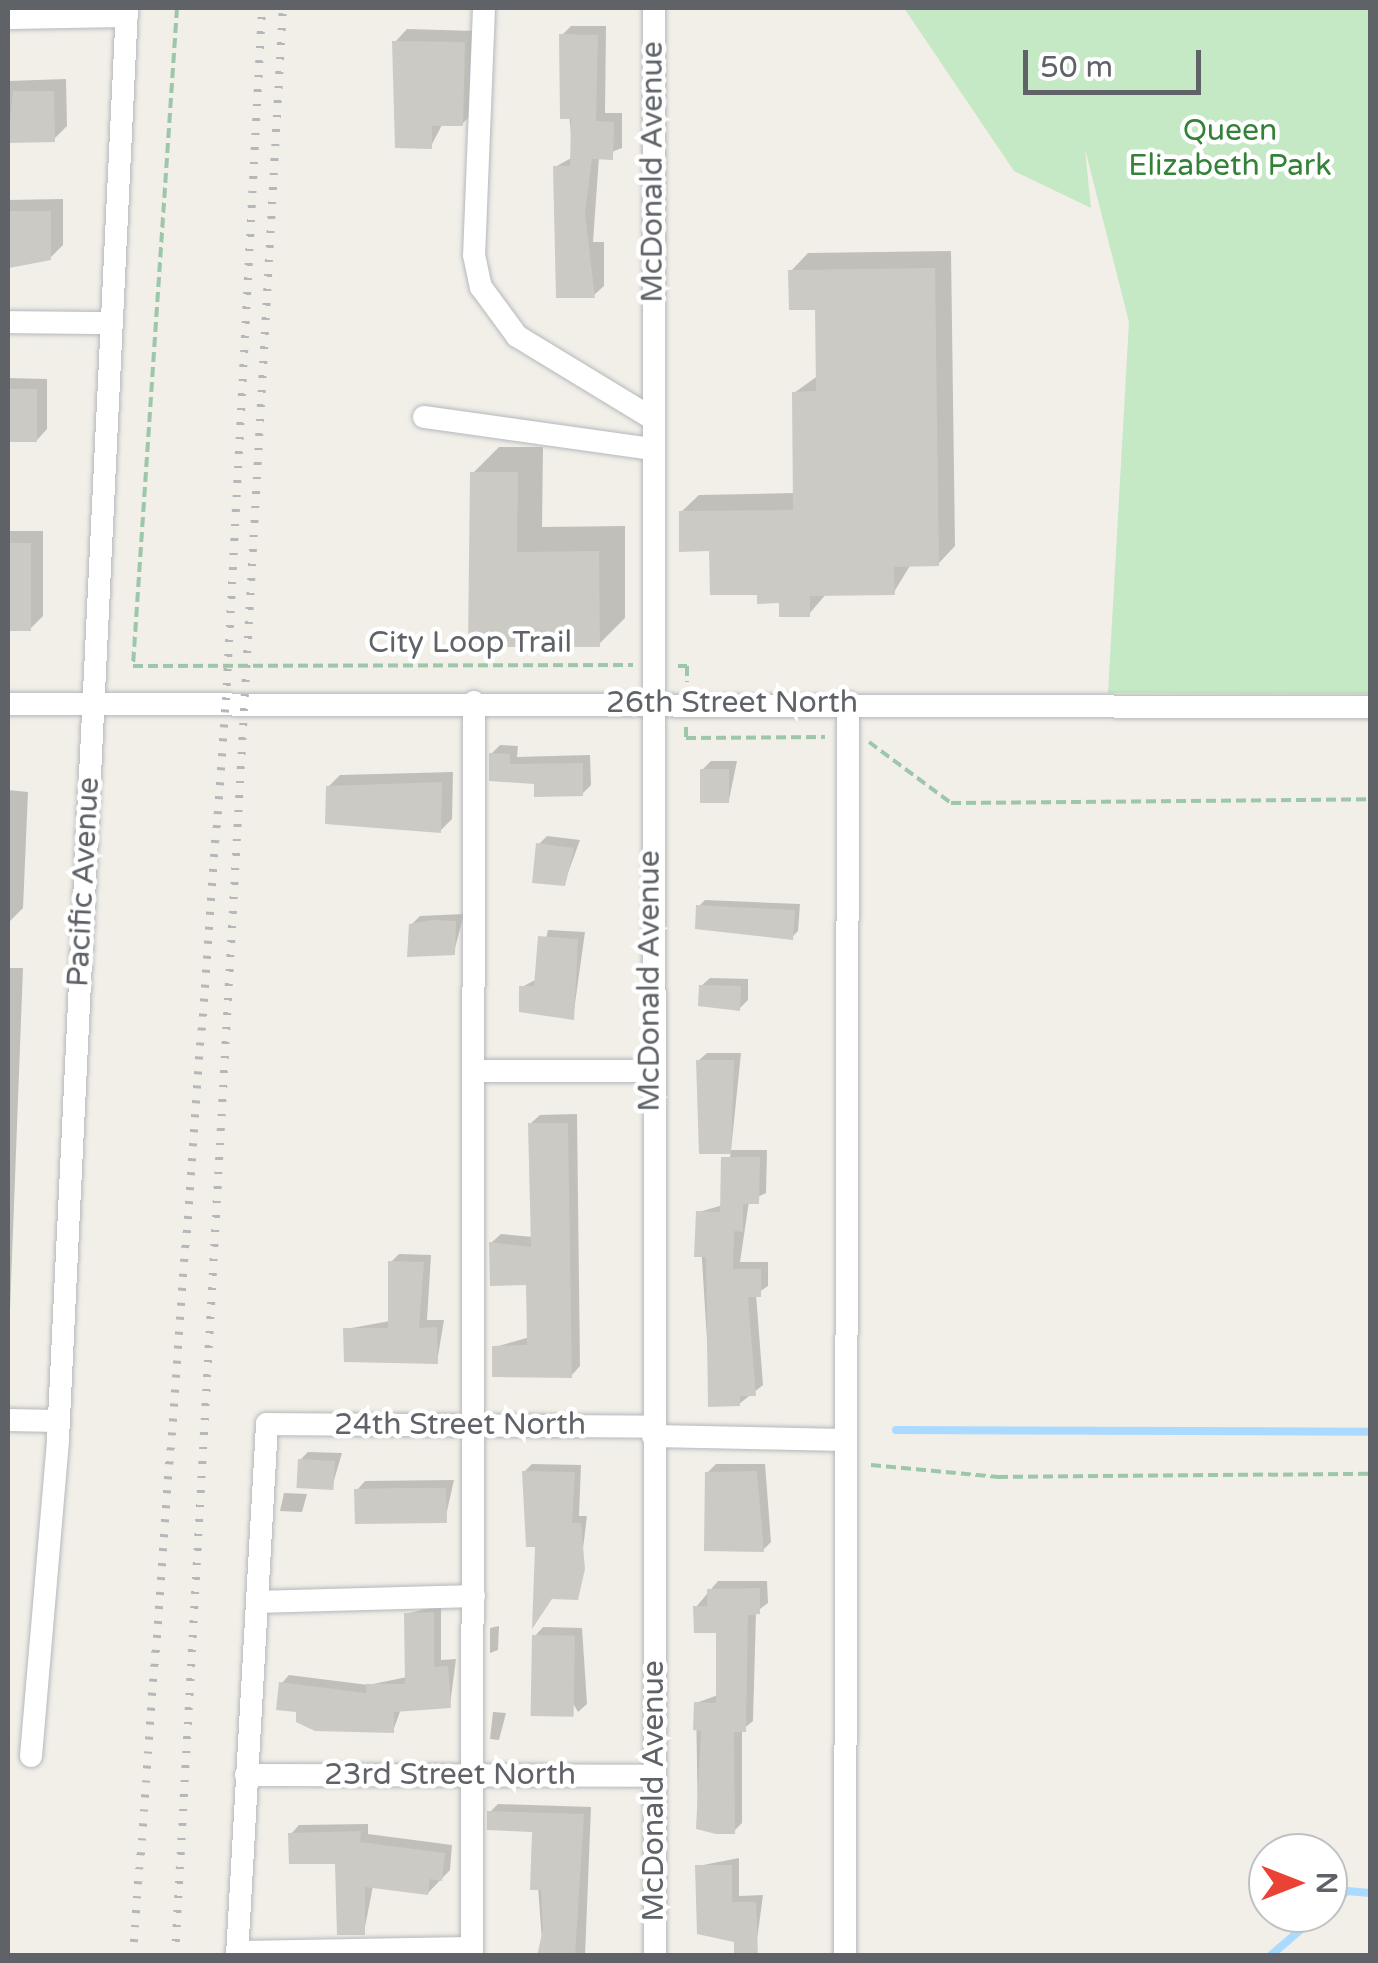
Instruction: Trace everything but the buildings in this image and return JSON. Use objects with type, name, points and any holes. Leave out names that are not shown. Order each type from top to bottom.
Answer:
[{"type":"street","points":[[484,8],[474,255],[481,287],[517,336],[652,418]]},
{"type":"street","name":"McDonald Avenue","points":[[654,8],[648,703],[655,1956]]},
{"type":"street","points":[[8,18],[127,12]]},
{"type":"street","name":"Pacific Avenue","points":[[30,1756],[58,1421],[127,12]]},
{"type":"street","points":[[8,322],[110,323]]},
{"type":"street","points":[[424,417],[651,450]]},
{"type":"street","points":[[474,702],[474,1596],[472,1952],[237,1954],[257,1602],[474,1596]]},
{"type":"street","name":"26th Street North","points":[[8,704],[687,702],[1370,707]]},
{"type":"street","points":[[845,1956],[848,703]]},
{"type":"street","points":[[474,1071],[651,1071]]},
{"type":"street","points":[[8,1420],[58,1421]]},
{"type":"street","name":"24th Street North","points":[[257,1602],[267,1424],[653,1432],[846,1451]]},
{"type":"street","name":"23rd Street North","points":[[246,1774],[654,1776]]},
{"type":"path","name":"City Loop Trail","points":[[177,8],[133,666],[687,666],[686,738],[849,736],[883,746],[927,792],[951,803],[1370,799]]},
{"type":"path","points":[[846,1451],[998,1477],[1370,1474]]},
{"type":"green space","name":"Queen Elizabeth Park","points":[[904,8],[1370,8],[1370,694],[1108,693],[1129,322],[1085,149],[1091,208],[1014,171]]},
{"type":"waterway","points":[[896,1430],[1370,1432]]},
{"type":"waterway","points":[[1348,1891],[1370,1893]]},
{"type":"waterway","points":[[1270,1956],[1297,1933]]},
{"type":"railway","points":[[133,1956],[226,700],[262,8]]},
{"type":"railway","points":[[175,1956],[283,8]]}]
